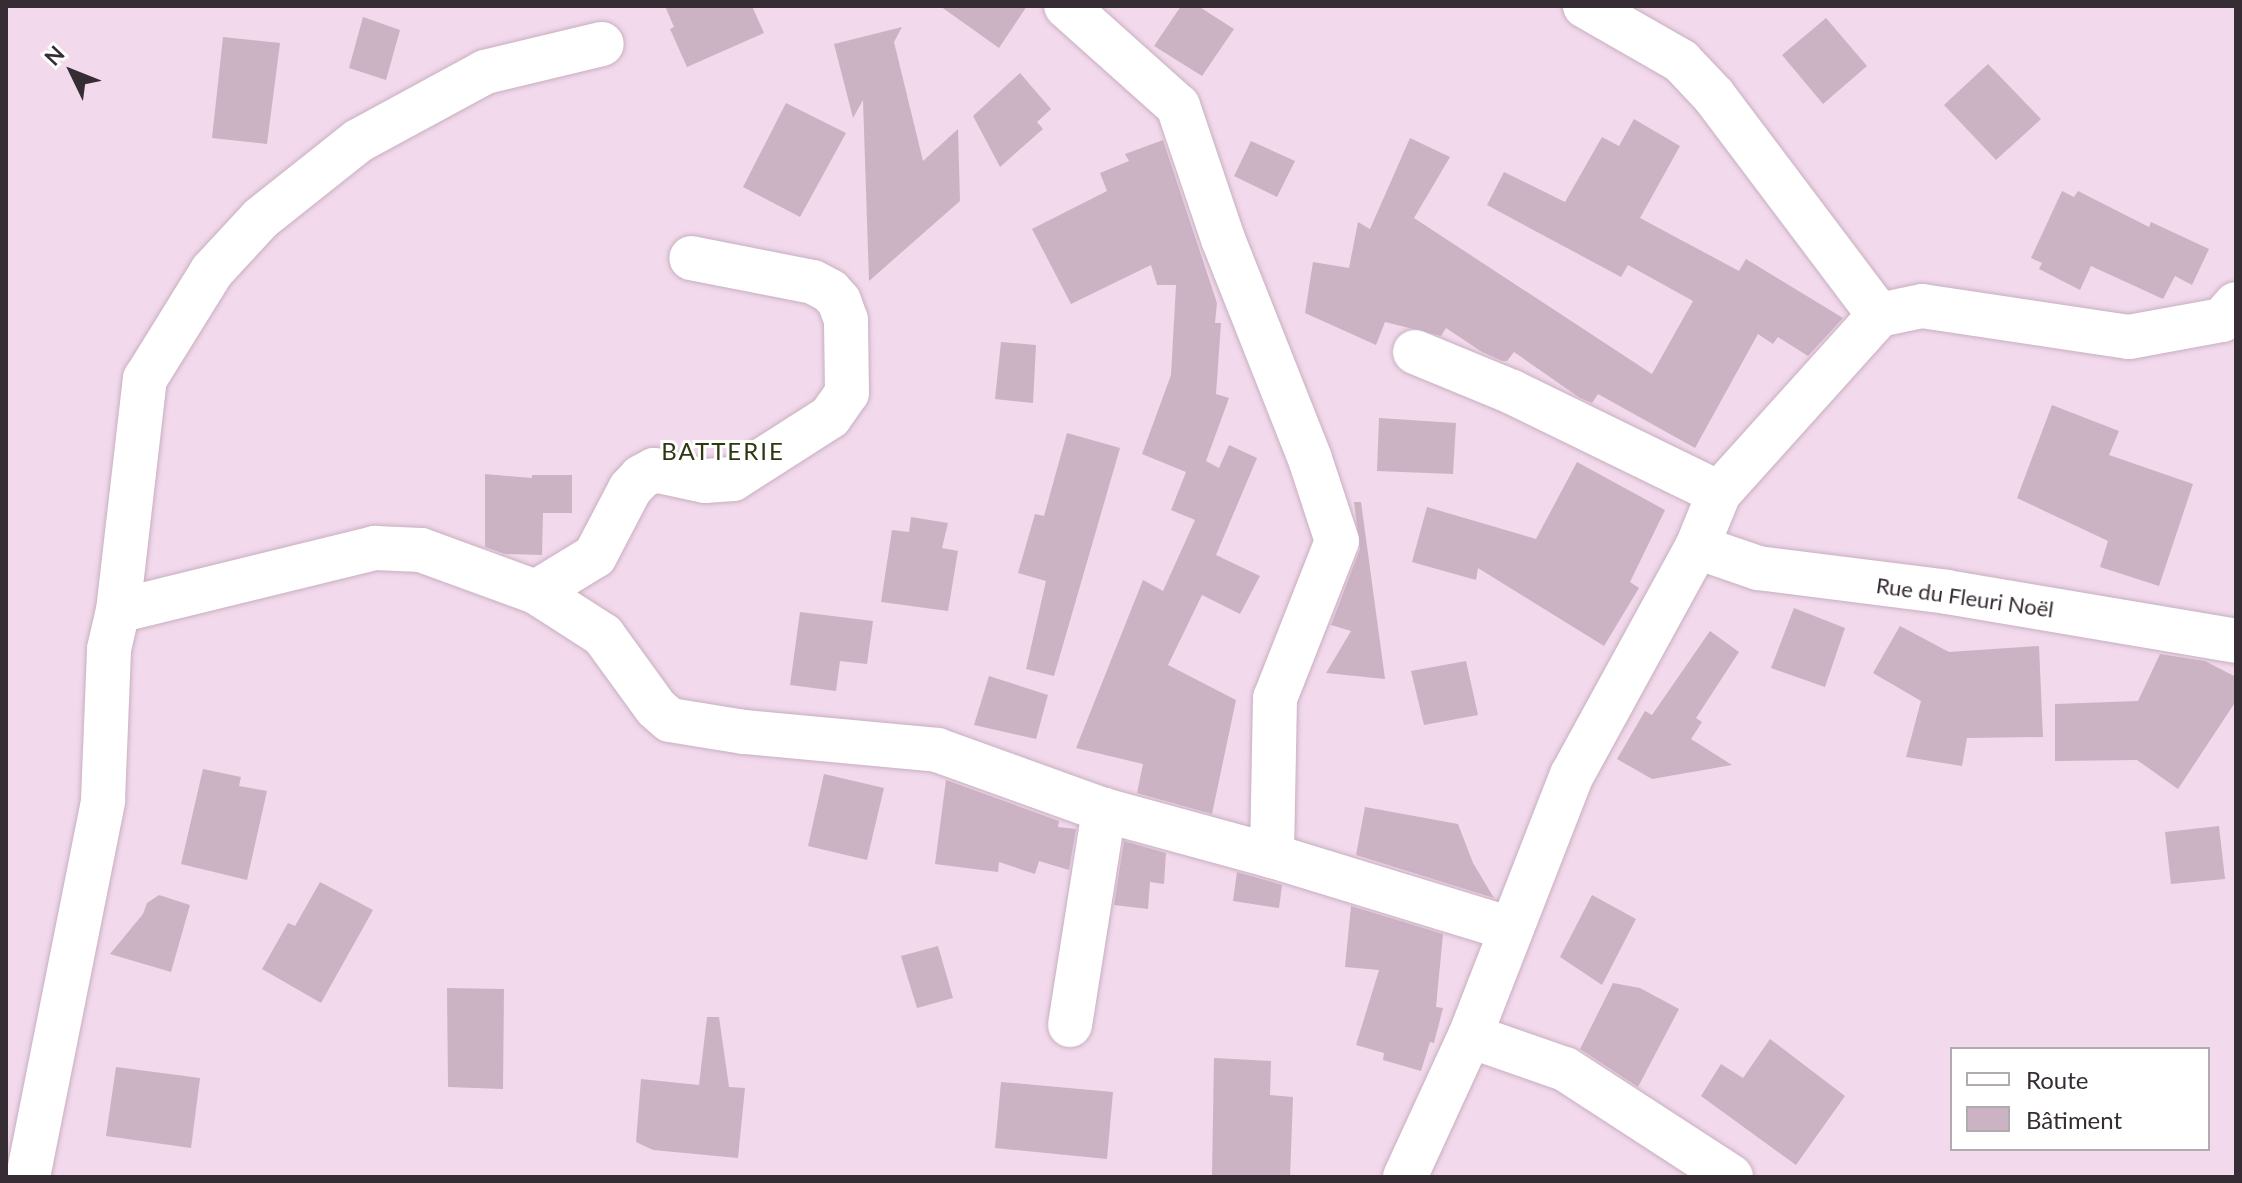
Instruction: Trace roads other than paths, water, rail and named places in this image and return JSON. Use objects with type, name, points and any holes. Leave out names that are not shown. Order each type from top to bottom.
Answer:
[{"type":"street","points":[[1066,6],[1178,106],[1223,239],[1310,459],[1337,541],[1275,698],[1272,856]]},
{"type":"street","points":[[1585,6],[1681,61],[1714,96],[1879,315]]},
{"type":"street","points":[[28,1177],[103,800],[109,649],[118,611],[145,379],[212,271],[261,218],[358,141],[485,72],[602,44]]},
{"type":"street","points":[[536,592],[595,556],[630,489],[641,477],[654,470],[705,481],[733,479],[830,417],[847,393],[846,320],[839,301],[830,291],[813,282],[691,258]]},
{"type":"street","points":[[1405,1177],[1470,1036],[1572,775],[1697,547],[1719,493],[1879,315],[1922,306],[2129,337],[2222,320],[2236,304]]},
{"type":"street","points":[[1415,352],[1512,392],[1719,493]]},
{"type":"street","name":"Rue du Fleuri Noël","points":[[1697,547],[1758,568],[1947,592],[2236,641]]},
{"type":"street","points":[[118,611],[375,548],[421,550],[536,592],[603,635],[656,708],[670,720],[730,730],[937,750],[1104,810],[1272,856],[1511,929]]},
{"type":"street","points":[[1070,1025],[1104,810]]},
{"type":"street","points":[[1470,1036],[1565,1069],[1731,1177]]},
{"type":"district","name":"BATTERIE","points":[[723,451]]}]
